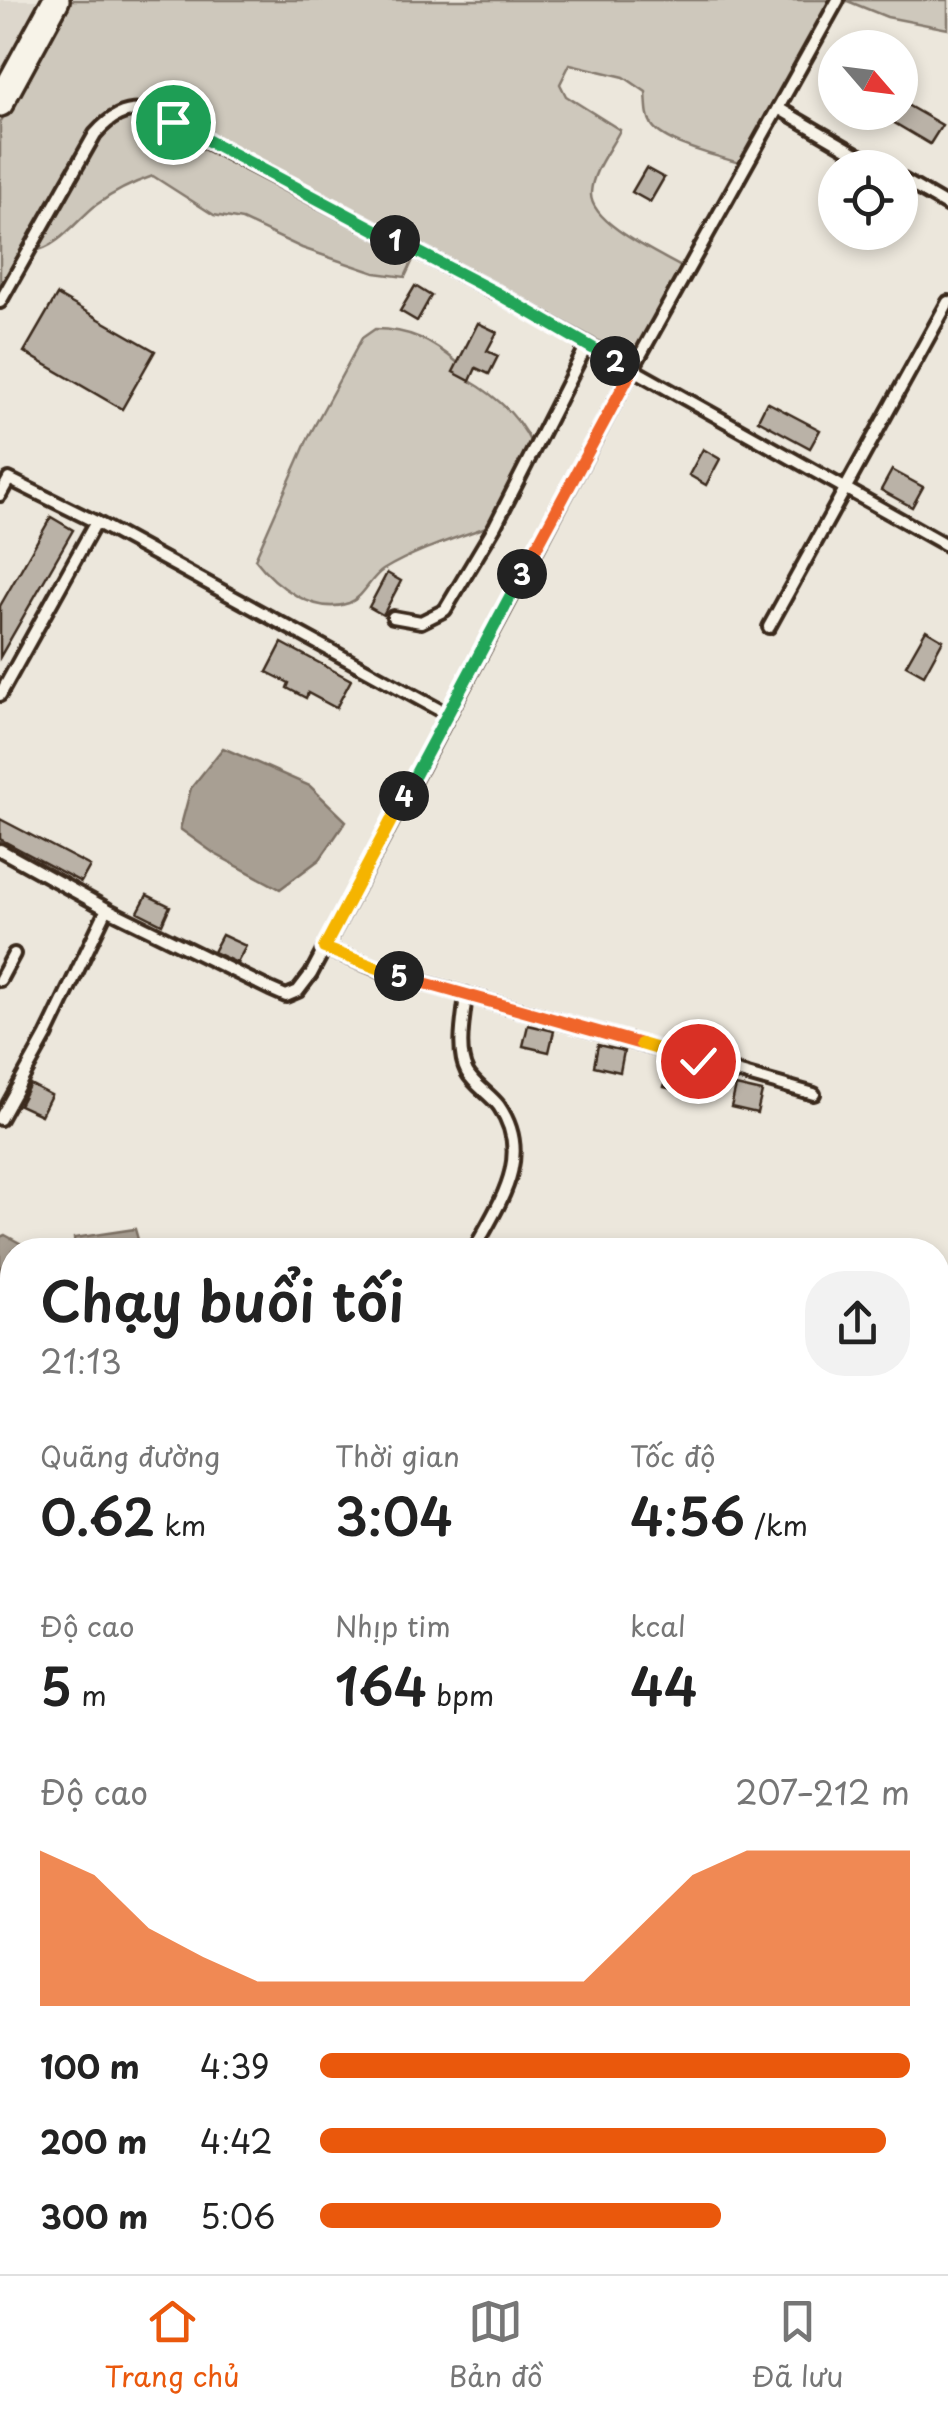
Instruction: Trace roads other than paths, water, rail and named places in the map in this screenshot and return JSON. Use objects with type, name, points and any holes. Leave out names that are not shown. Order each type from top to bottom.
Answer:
[{"type":"street","points":[[0,104],[56,0]]},
{"type":"lane","points":[[0,850],[107,909],[286,996],[298,991],[632,370],[838,0]]},
{"type":"lane","points":[[778,108],[850,150]]},
{"type":"lane","points":[[0,302],[95,134],[106,122],[132,109],[147,110],[495,292],[948,546]]},
{"type":"lane","points":[[918,188],[948,206]]},
{"type":"lane","points":[[769,627],[948,302]]},
{"type":"lane","points":[[392,617],[421,622],[446,610],[495,526],[587,346]]},
{"type":"lane","points":[[0,496],[9,479],[96,522],[446,714]]},
{"type":"lane","points":[[0,695],[96,522]]},
{"type":"lane","points":[[0,1119],[46,1036],[107,909]]},
{"type":"lane","points":[[324,948],[380,970],[814,1094]]},
{"type":"lane","points":[[0,980],[14,954]]},
{"type":"lane","points":[[466,994],[462,1058],[468,1074],[492,1097],[513,1131],[515,1153],[507,1189],[480,1238]]}]
